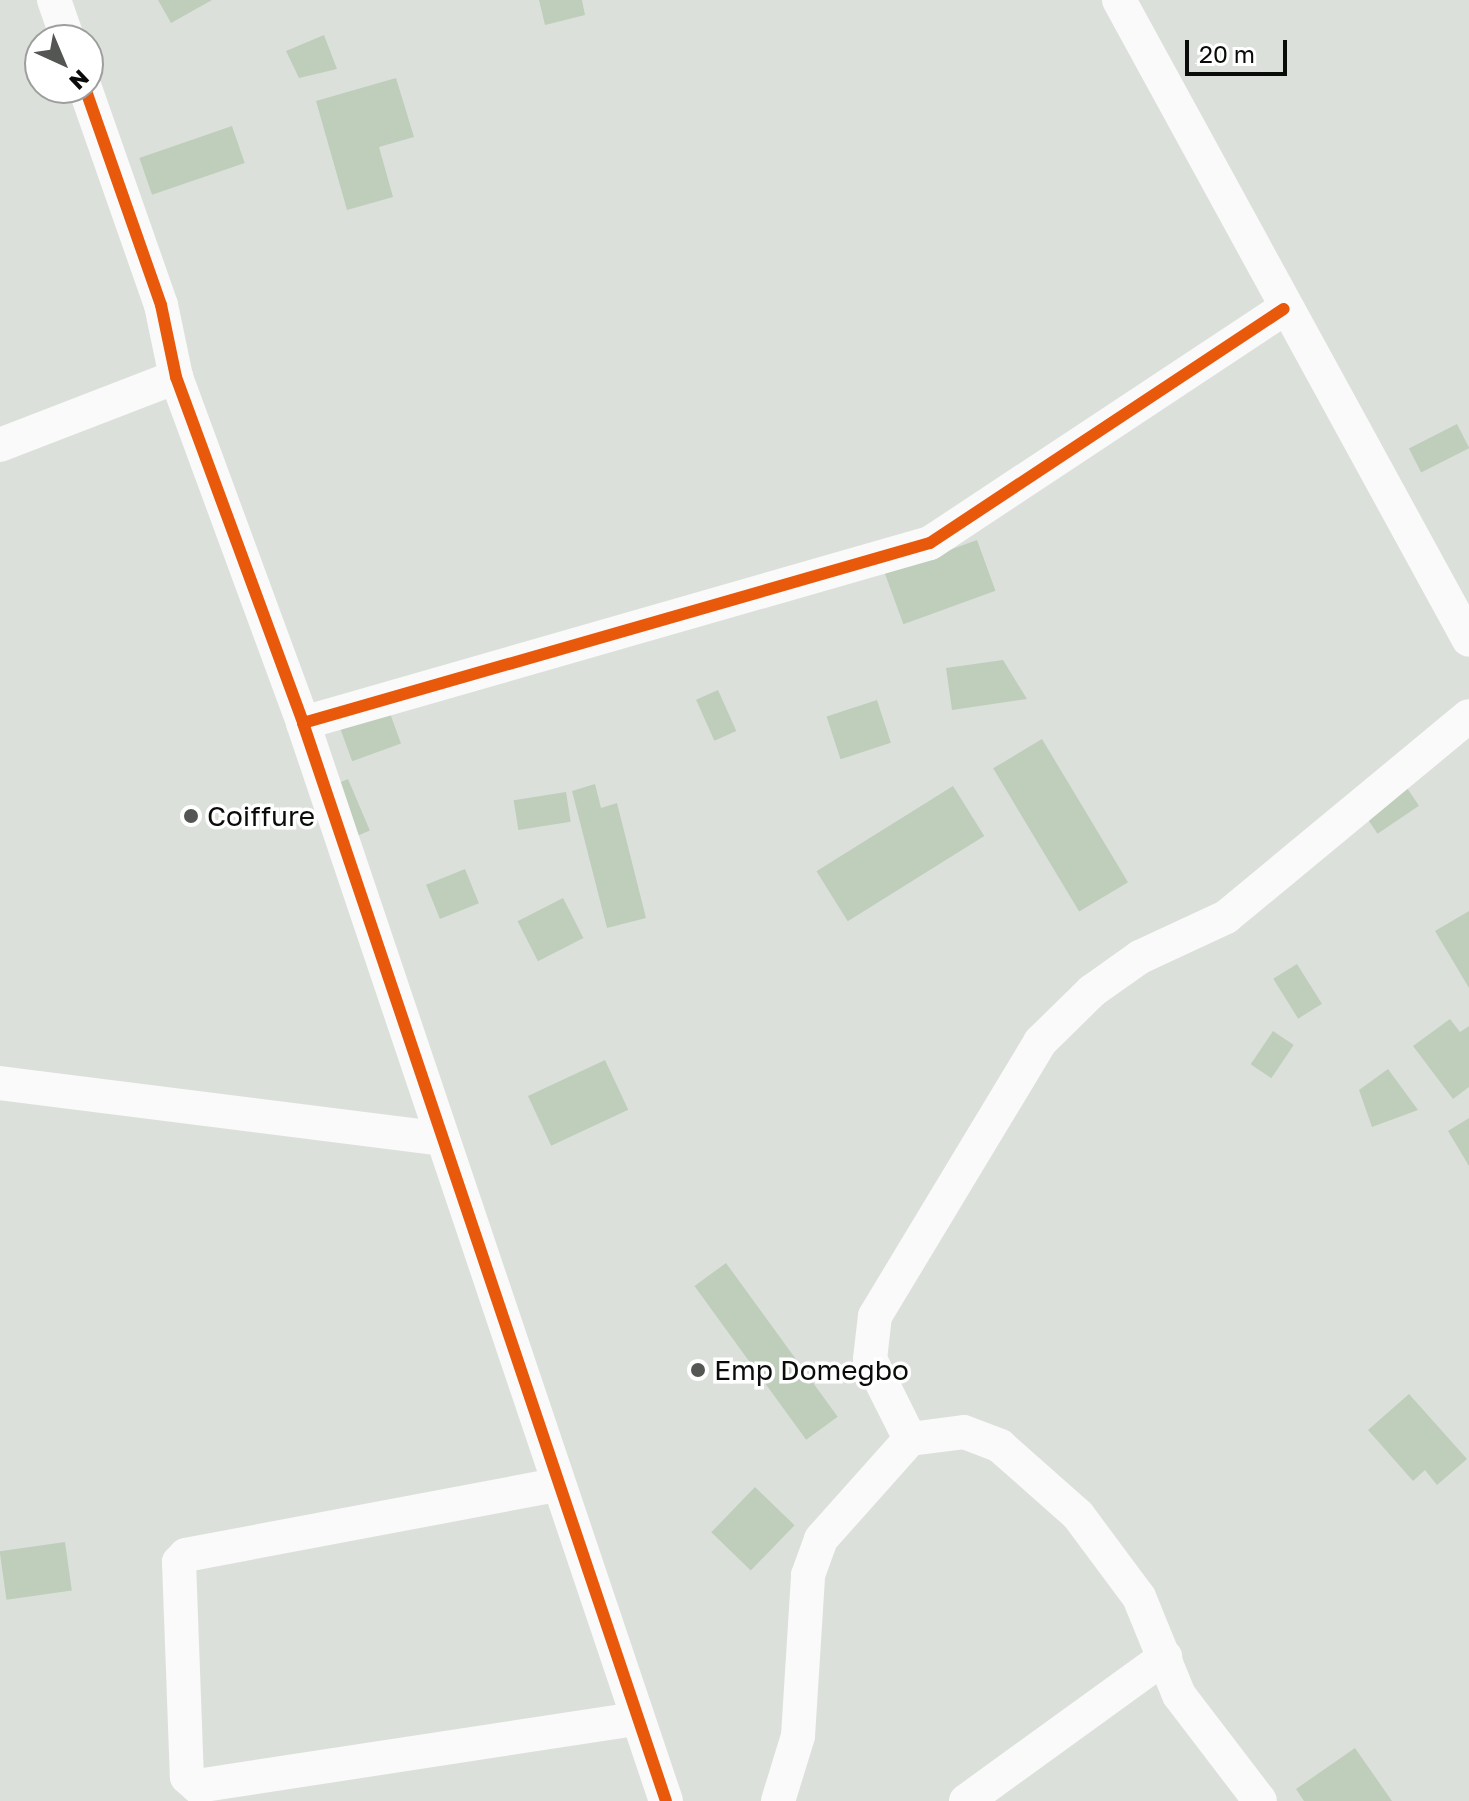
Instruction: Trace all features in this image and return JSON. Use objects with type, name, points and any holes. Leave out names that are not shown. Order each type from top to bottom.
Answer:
[{"type":"street","points":[[54,0],[62,24]]},
{"type":"street","points":[[1119,0],[1284,309],[1469,640]]},
{"type":"street","points":[[91,104],[161,305],[176,377],[303,723],[556,1485],[666,1801]]},
{"type":"street","points":[[303,723],[930,543],[1284,309]]},
{"type":"street","points":[[0,445],[176,377]]},
{"type":"street","points":[[910,1439],[870,1359],[875,1316],[1040,1042],[1092,991],[1140,957],[1226,917],[1469,716]]},
{"type":"street","points":[[0,1083],[442,1139]]},
{"type":"street","points":[[778,1801],[798,1736],[813,1554],[910,1439],[964,1432],[1000,1446],[1078,1515],[1139,1597],[1179,1695],[1260,1801]]},
{"type":"street","points":[[556,1485],[186,1555],[179,1562],[187,1777],[197,1786],[637,1719]]},
{"type":"street","points":[[966,1801],[1165,1657]]},
{"type":"building","points":[[158,0],[212,0],[171,23]]},
{"type":"building","points":[[539,0],[582,0],[585,15],[545,25]]},
{"type":"building","points":[[324,35],[337,69],[299,78],[286,51]]},
{"type":"building","points":[[396,78],[414,137],[379,147],[393,197],[347,210],[316,101]]},
{"type":"building","points":[[232,126],[245,163],[152,195],[139,158]]},
{"type":"building","points":[[1457,424],[1469,448],[1421,473],[1409,449]]},
{"type":"building","points":[[977,540],[995,591],[903,624],[885,574]]},
{"type":"building","points":[[1003,660],[1027,699],[952,710],[946,668]]},
{"type":"building","points":[[718,690],[736,731],[714,741],[696,700]]},
{"type":"building","points":[[877,700],[891,743],[840,759],[827,716]]},
{"type":"building","points":[[387,705],[401,744],[352,761],[338,723]]},
{"type":"building","points":[[1042,739],[1128,882],[1079,912],[993,768]]},
{"type":"building","points":[[348,779],[370,831],[355,837],[333,785]]},
{"type":"building","points":[[595,784],[601,808],[617,803],[646,918],[607,928],[572,791]]},
{"type":"building","points":[[1405,785],[1419,806],[1378,834],[1364,813]]},
{"type":"building","points":[[953,786],[984,836],[848,921],[816,871]]},
{"type":"building","points":[[566,792],[571,822],[518,830],[514,800]]},
{"type":"building","points":[[465,869],[479,903],[440,919],[426,885]]},
{"type":"building","points":[[563,898],[583,938],[538,961],[518,921]]},
{"type":"building","points":[[1469,911],[1469,988],[1435,931]]},
{"type":"building","points":[[1297,964],[1322,1004],[1298,1019],[1273,979]]},
{"type":"building","points":[[1450,1019],[1460,1032],[1469,1026],[1469,1087],[1453,1099],[1413,1046]]},
{"type":"building","points":[[1273,1031],[1294,1045],[1271,1078],[1251,1064]]},
{"type":"building","points":[[605,1060],[628,1110],[551,1146],[528,1096]]},
{"type":"building","points":[[1388,1069],[1418,1110],[1372,1127],[1359,1090]]},
{"type":"building","points":[[1469,1118],[1469,1166],[1448,1131]]},
{"type":"building","points":[[726,1263],[838,1417],[806,1440],[694,1286]]},
{"type":"building","points":[[1409,1394],[1467,1459],[1437,1485],[1425,1470],[1413,1481],[1368,1430]]},
{"type":"building","points":[[755,1487],[795,1525],[751,1571],[711,1532]]},
{"type":"building","points":[[65,1542],[72,1591],[6,1600],[0,1551]]},
{"type":"building","points":[[1355,1748],[1392,1801],[1304,1801],[1296,1789]]},
{"type":"cycle path","points":[[91,104],[161,305],[176,377],[303,723],[666,1801]]},
{"type":"cycle path","points":[[303,723],[930,543],[1284,309]]},
{"type":"place","name":"Coiffure","points":[[191,816]]},
{"type":"place","name":"Emp Domegbo","points":[[698,1370]]}]
